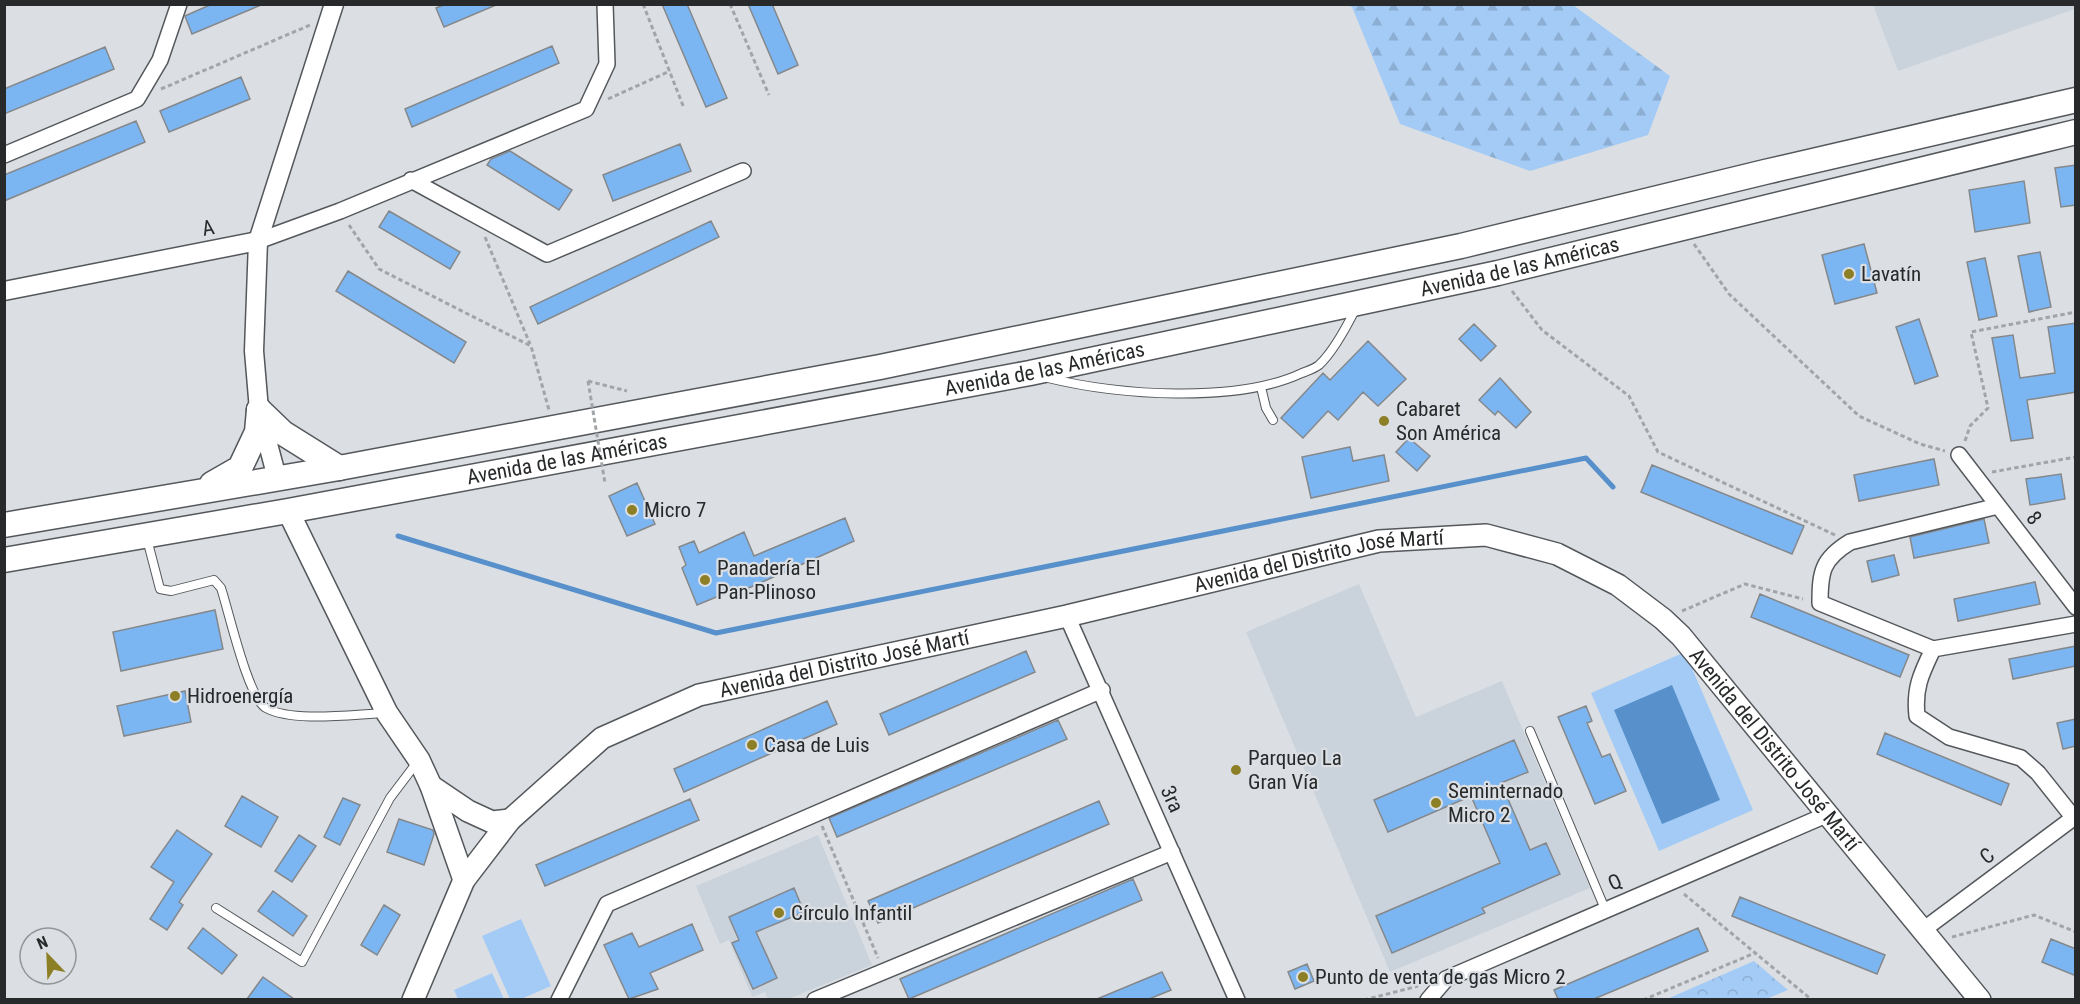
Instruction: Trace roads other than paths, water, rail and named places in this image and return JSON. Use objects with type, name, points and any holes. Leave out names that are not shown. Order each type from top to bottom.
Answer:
[{"type":"main road","name":"Avenida de las Américas","points":[[4,525],[339,468],[554,426],[880,368],[1461,246],[2076,100]]},
{"type":"main road","name":"Avenida de las Américas","points":[[4,560],[288,511],[1030,373],[1498,273],[2076,132]]},
{"type":"main road","points":[[259,410],[283,433],[339,468]]},
{"type":"main road","points":[[198,492],[240,468],[257,432],[259,410]]},
{"type":"main road","points":[[277,478],[288,511],[387,713],[419,760],[431,786],[464,880]]},
{"type":"main road","name":"Avenida del Distrito José Martí","points":[[413,999],[464,880],[510,820],[602,738],[699,695],[1068,616],[1379,541],[1486,535],[1557,554],[1618,585],[1663,619],[1688,645],[1980,999]]},
{"type":"main road","points":[[431,786],[468,811],[492,822],[510,820]]},
{"type":"street","points":[[4,155],[137,99],[160,60],[179,4]]},
{"type":"street","name":"A","points":[[4,291],[258,241],[340,211],[586,109],[607,64],[605,4]]},
{"type":"street","points":[[277,478],[259,410],[254,351],[258,241],[332,10]]},
{"type":"street","points":[[411,180],[547,254],[742,171]]},
{"type":"street","name":"8","points":[[1959,455],[2076,606]]},
{"type":"street","points":[[1998,506],[1850,542],[1832,553],[1820,575],[1820,603],[1933,649],[2076,624]]},
{"type":"street","name":"3ra","points":[[1068,616],[1237,999]]},
{"type":"street","points":[[1933,649],[1919,678],[1914,696],[1917,716],[1949,737],[2021,758],[2038,773],[2074,816]]},
{"type":"street","points":[[559,999],[607,904],[1102,690]]},
{"type":"street","name":"Q","points":[[1428,999],[1446,979],[1826,815]]},
{"type":"street","name":"C","points":[[1929,936],[2074,816]]},
{"type":"street","points":[[815,999],[1172,852]]},
{"type":"lane","points":[[1030,373],[1082,386],[1121,391],[1176,394],[1261,387],[1288,380],[1318,365],[1348,323],[1360,301]]},
{"type":"lane","points":[[1261,387],[1266,408],[1273,420]]},
{"type":"lane","points":[[146,535],[159,589],[171,591],[214,580],[221,588],[253,693],[265,708],[288,715],[387,713]]},
{"type":"lane","points":[[1530,731],[1605,909]]},
{"type":"lane","points":[[216,908],[302,962],[390,798],[419,760]]},
{"type":"waterway","points":[[398,536],[716,633],[1586,458],[1613,487]]},
{"type":"place","name":"Lavatín","points":[[1849,274]]},
{"type":"place","name":"Cabaret Son América","points":[[1384,421]]},
{"type":"place","name":"Micro 7","points":[[632,510]]},
{"type":"place","name":"Panadería El Pan-Plinoso","points":[[705,580]]},
{"type":"place","name":"Hidroenergía","points":[[175,696]]},
{"type":"place","name":"Casa de Luis","points":[[752,745]]},
{"type":"place","name":"Parqueo La Gran Vía","points":[[1236,770]]},
{"type":"place","name":"Seminternado Micro 2","points":[[1436,803]]},
{"type":"place","name":"Círculo Infantil","points":[[779,913]]},
{"type":"place","name":"Punto de venta de gas Micro 2","points":[[1303,977]]}]
